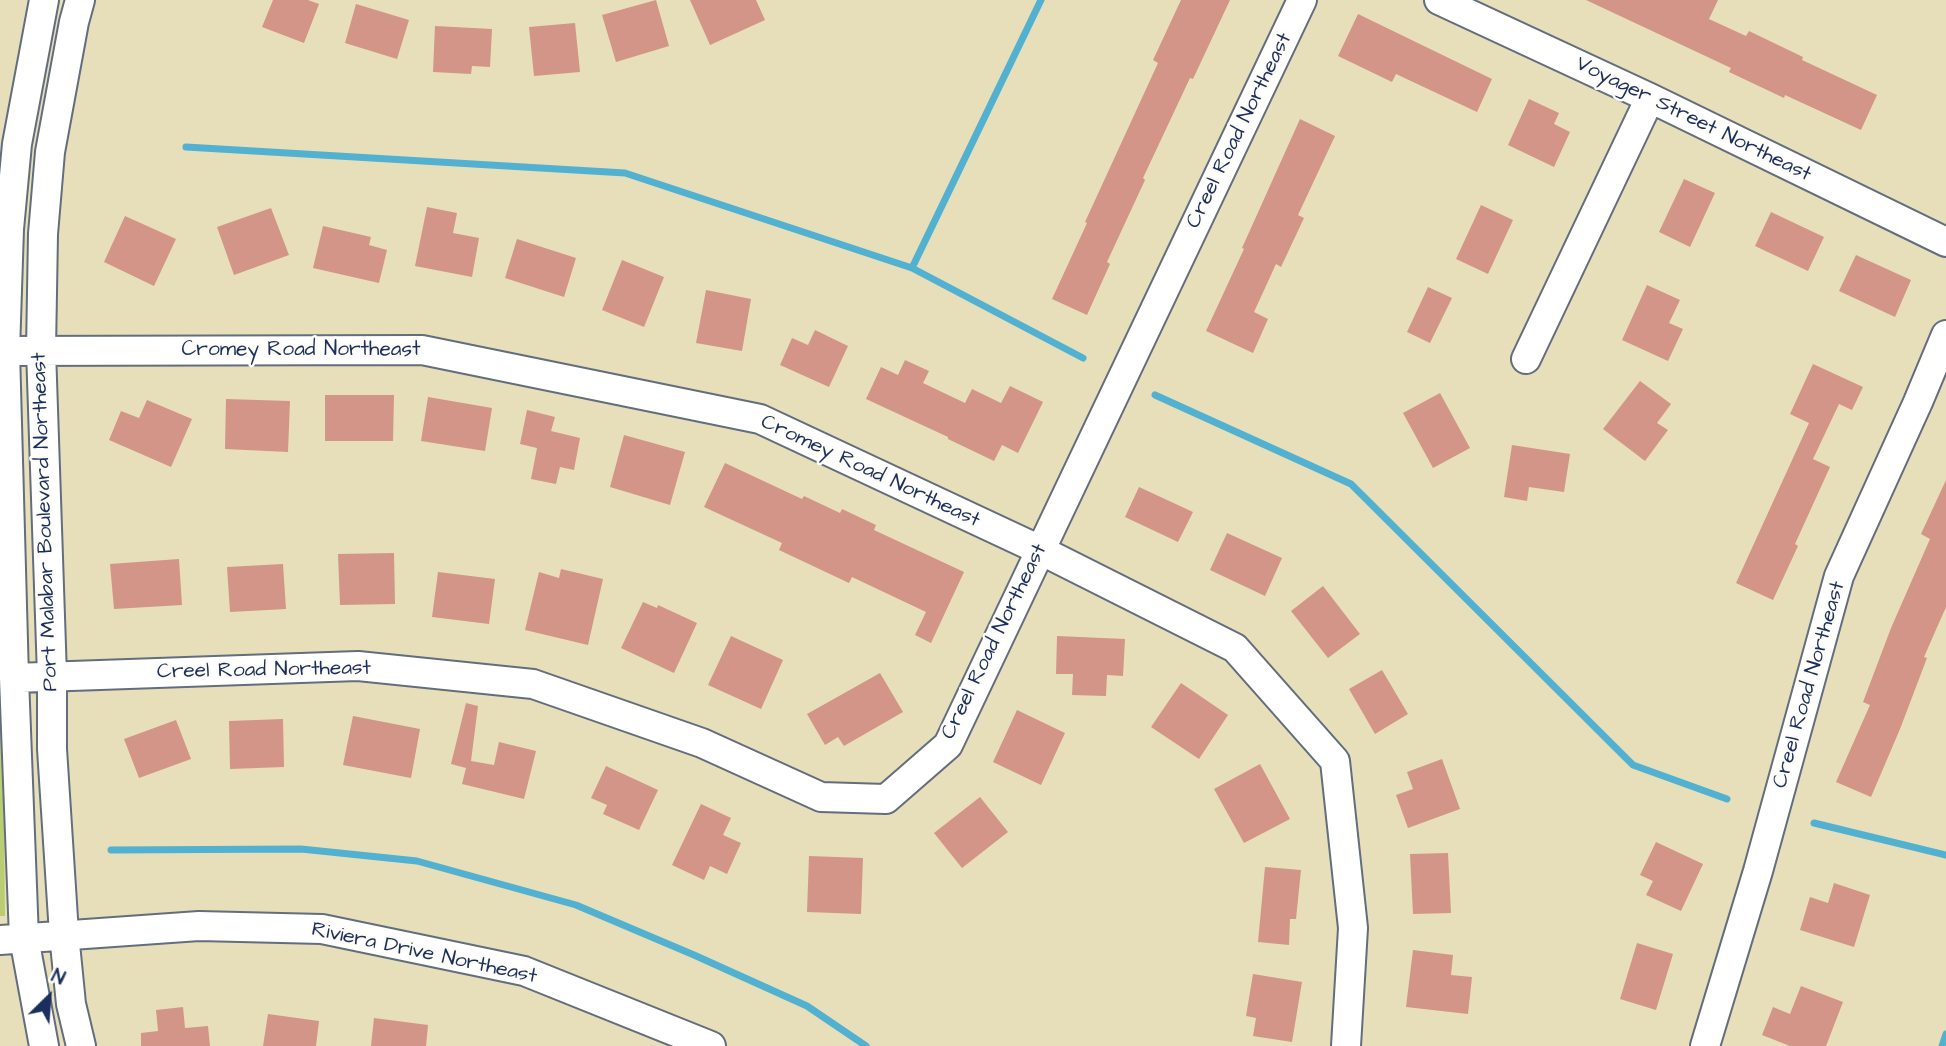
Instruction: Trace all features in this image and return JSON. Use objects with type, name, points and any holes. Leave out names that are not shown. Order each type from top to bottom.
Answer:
[{"type":"street","name":"Port Malabar Boulevard Northeast","points":[[44,0],[16,145],[9,229],[5,351],[14,678],[12,939],[44,1046]]},
{"type":"street","name":"Port Malabar Boulevard Northeast","points":[[80,0],[50,152],[43,234],[41,350],[52,749],[64,934],[71,1004],[81,1046]]},
{"type":"street","name":"Creel Road Northeast","points":[[14,678],[358,666],[533,684],[702,743],[821,797],[886,799],[948,745],[1302,0]]},
{"type":"street","name":"Voyager Street Northeast","points":[[1439,0],[1650,98],[1946,242]]},
{"type":"street","points":[[1526,359],[1650,98]]},
{"type":"street","name":"Creel Road Northeast","points":[[1705,1046],[1758,871],[1839,576],[1946,335]]},
{"type":"street","name":"Cromey Road Northeast","points":[[5,351],[422,350],[760,419],[1040,550],[1234,648],[1335,761],[1353,928],[1346,1046]]},
{"type":"street","name":"Riviera Drive Northeast","points":[[12,939],[199,926],[322,929],[524,971],[711,1046]]},
{"type":"green space","points":[[0,446],[5,916],[0,916]]},
{"type":"building","points":[[273,0],[308,0],[319,4],[304,43],[262,27]]},
{"type":"building","points":[[656,0],[669,46],[616,62],[602,15]]},
{"type":"building","points":[[690,0],[756,0],[765,20],[710,45]]},
{"type":"building","points":[[1181,0],[1230,0],[1143,178],[1145,180],[1107,262],[1110,264],[1087,315],[1052,299],[1158,63],[1153,60]]},
{"type":"building","points":[[1586,0],[1718,0],[1709,19],[1746,36],[1749,31],[1803,57],[1802,60],[1877,95],[1861,130],[1729,72],[1731,68]]},
{"type":"building","points":[[356,4],[409,20],[397,59],[345,43]]},
{"type":"building","points":[[1358,14],[1492,79],[1477,112],[1396,74],[1392,82],[1338,56]]},
{"type":"building","points":[[575,23],[580,72],[534,76],[529,27]]},
{"type":"building","points":[[435,26],[492,29],[490,67],[472,66],[471,74],[433,72]]},
{"type":"building","points":[[1529,99],[1559,113],[1554,124],[1570,132],[1554,167],[1508,145]]},
{"type":"building","points":[[1300,119],[1335,136],[1298,215],[1304,218],[1281,267],[1276,264],[1254,312],[1268,319],[1253,353],[1206,331]]},
{"type":"building","points":[[1684,179],[1715,193],[1690,247],[1659,232]]},
{"type":"building","points":[[1481,205],[1513,220],[1488,274],[1456,259]]},
{"type":"building","points":[[427,207],[457,213],[453,233],[479,238],[472,277],[415,266]]},
{"type":"building","points":[[271,208],[289,255],[234,275],[217,227]]},
{"type":"building","points":[[1771,212],[1824,237],[1808,271],[1755,246]]},
{"type":"building","points":[[125,216],[176,239],[154,286],[104,262]]},
{"type":"building","points":[[323,226],[371,237],[369,245],[387,250],[379,283],[313,268]]},
{"type":"building","points":[[517,239],[576,258],[564,297],[505,278]]},
{"type":"building","points":[[1856,255],[1911,280],[1895,317],[1839,291]]},
{"type":"building","points":[[622,260],[664,277],[644,327],[602,310]]},
{"type":"building","points":[[1647,285],[1680,300],[1669,323],[1683,329],[1668,361],[1622,340]]},
{"type":"building","points":[[1428,287],[1452,298],[1430,343],[1407,332]]},
{"type":"building","points":[[706,290],[751,299],[742,351],[696,343]]},
{"type":"building","points":[[815,330],[848,346],[829,387],[780,365],[792,338],[808,345]]},
{"type":"building","points":[[905,360],[929,371],[923,383],[965,403],[972,389],[1001,403],[1010,386],[1043,402],[1018,453],[1002,445],[994,461],[866,399],[881,367],[898,375]]},
{"type":"building","points":[[1813,364],[1863,387],[1852,410],[1839,404],[1813,459],[1830,467],[1773,600],[1736,583],[1809,423],[1790,414]]},
{"type":"building","points":[[1640,381],[1671,404],[1657,423],[1668,430],[1645,461],[1603,429]]},
{"type":"building","points":[[1440,393],[1470,448],[1433,468],[1403,413]]},
{"type":"building","points":[[325,395],[394,395],[393,441],[325,441]]},
{"type":"building","points":[[428,397],[492,408],[485,451],[421,441]]},
{"type":"building","points":[[226,399],[290,401],[288,452],[225,449]]},
{"type":"building","points":[[147,400],[192,419],[171,467],[109,440],[121,411],[139,418]]},
{"type":"building","points":[[527,410],[555,417],[551,431],[580,438],[574,470],[560,467],[556,484],[531,479],[537,448],[520,444]]},
{"type":"building","points":[[624,435],[685,452],[670,505],[610,487]]},
{"type":"building","points":[[1512,445],[1570,454],[1564,492],[1529,487],[1527,501],[1504,497]]},
{"type":"building","points":[[725,463],[802,499],[804,496],[840,513],[842,509],[876,525],[874,530],[964,572],[931,643],[915,635],[926,612],[852,577],[849,583],[779,550],[782,543],[704,507]]},
{"type":"building","points":[[1946,480],[1946,607],[1924,657],[1927,658],[1871,797],[1836,782],[1870,705],[1863,702],[1891,628],[1930,539],[1921,534]]},
{"type":"building","points":[[1139,487],[1193,512],[1178,542],[1125,517]]},
{"type":"building","points":[[1227,533],[1282,558],[1265,596],[1210,570]]},
{"type":"building","points":[[394,553],[395,604],[340,605],[338,554]]},
{"type":"building","points":[[179,559],[182,605],[114,609],[110,564]]},
{"type":"building","points":[[283,564],[286,609],[230,612],[227,567]]},
{"type":"building","points":[[561,569],[603,579],[588,645],[525,630],[539,572],[559,578]]},
{"type":"building","points":[[438,572],[495,579],[489,624],[432,617]]},
{"type":"building","points":[[1323,586],[1360,634],[1328,658],[1291,611]]},
{"type":"building","points":[[643,602],[657,608],[658,605],[697,623],[674,673],[621,648]]},
{"type":"building","points":[[731,636],[783,660],[761,709],[708,685]]},
{"type":"building","points":[[1057,636],[1125,639],[1123,676],[1107,675],[1106,696],[1072,695],[1073,674],[1056,674]]},
{"type":"building","points":[[1382,670],[1408,714],[1375,734],[1349,689]]},
{"type":"building","points":[[880,673],[903,712],[844,746],[838,737],[825,745],[807,714]]},
{"type":"building","points":[[1181,683],[1228,715],[1199,759],[1151,727]]},
{"type":"building","points":[[466,703],[478,706],[471,761],[494,765],[499,742],[536,751],[524,799],[462,784],[466,768],[451,764]]},
{"type":"building","points":[[1017,710],[1065,733],[1041,785],[993,762]]},
{"type":"building","points":[[353,716],[420,729],[411,778],[343,765]]},
{"type":"building","points":[[283,719],[284,767],[230,769],[229,721]]},
{"type":"building","points":[[176,720],[191,759],[139,778],[124,739]]},
{"type":"building","points":[[1442,759],[1460,809],[1408,828],[1396,795],[1413,789],[1407,772]]},
{"type":"building","points":[[1260,764],[1290,819],[1244,843],[1214,789]]},
{"type":"building","points":[[606,766],[658,790],[639,830],[603,814],[607,805],[591,798]]},
{"type":"building","points":[[980,797],[1008,832],[962,868],[934,833]]},
{"type":"building","points":[[701,804],[731,818],[723,835],[741,843],[727,874],[710,866],[704,880],[672,865]]},
{"type":"building","points":[[1656,842],[1703,864],[1681,911],[1646,895],[1653,881],[1640,875]]},
{"type":"building","points":[[1448,853],[1451,913],[1413,914],[1410,854]]},
{"type":"building","points":[[809,856],[863,858],[861,914],[807,912]]},
{"type":"building","points":[[1265,867],[1301,870],[1296,919],[1290,919],[1289,945],[1258,942]]},
{"type":"building","points":[[1834,883],[1870,895],[1854,947],[1800,930],[1810,897],[1828,903]]},
{"type":"building","points":[[1637,943],[1673,954],[1656,1010],[1620,999]]},
{"type":"building","points":[[1413,950],[1453,955],[1451,975],[1472,977],[1468,1014],[1406,1007]]},
{"type":"building","points":[[1253,974],[1302,982],[1292,1042],[1253,1036],[1256,1018],[1246,1016]]},
{"type":"building","points":[[1801,986],[1843,1002],[1826,1046],[1790,1046],[1762,1035],[1773,1007],[1790,1014]]},
{"type":"building","points":[[183,1007],[185,1028],[208,1026],[210,1046],[141,1046],[141,1033],[158,1031],[156,1010]]},
{"type":"building","points":[[268,1014],[319,1021],[316,1046],[263,1046]]},
{"type":"building","points":[[374,1018],[428,1025],[426,1046],[371,1046]]},
{"type":"waterway","points":[[912,268],[1041,0]]},
{"type":"waterway","points":[[186,147],[625,173],[912,268],[1083,358]]},
{"type":"waterway","points":[[1155,395],[1351,484],[1633,765],[1727,799]]},
{"type":"waterway","points":[[1814,823],[1946,855]]},
{"type":"waterway","points":[[111,850],[301,849],[417,861],[576,905],[807,1006],[866,1046]]},
{"type":"waterway","points":[[1942,1046],[1946,1034]]}]
